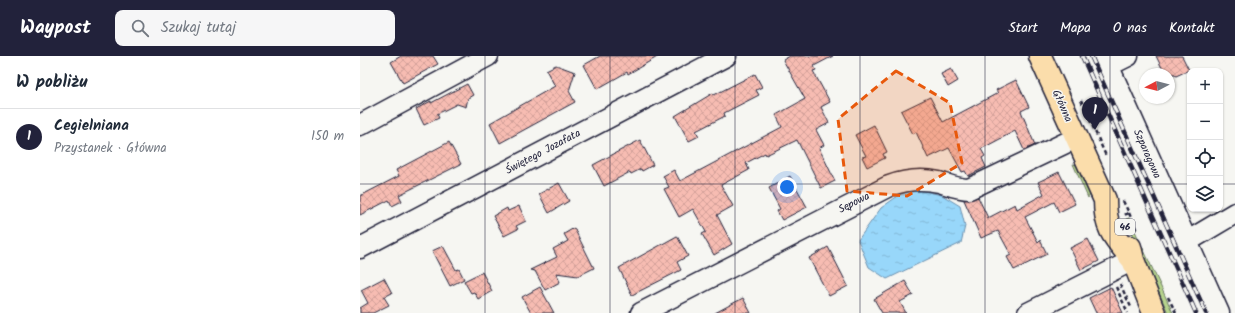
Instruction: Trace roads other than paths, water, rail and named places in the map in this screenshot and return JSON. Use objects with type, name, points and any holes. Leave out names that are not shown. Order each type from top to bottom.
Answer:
[{"type":"main road","name":"Główna","points":[[1040,56],[1105,200],[1105,218],[1115,237],[1132,260],[1149,311]]},
{"type":"street","points":[[360,125],[488,56]]},
{"type":"street","name":"Świętego Jozafata","points":[[360,248],[726,56]]},
{"type":"street","name":"Szparagowa","points":[[1128,56],[1106,61],[1188,240],[1219,313]]},
{"type":"street","name":"Sępowa","points":[[641,313],[903,180],[937,182],[959,189],[969,189],[1076,138]]},
{"type":"street","points":[[1188,240],[1235,213]]},
{"type":"street","points":[[1028,313],[1132,260]]},
{"type":"water","points":[[909,188],[942,195],[960,206],[965,226],[961,243],[887,279],[869,267],[858,240],[881,208]]},
{"type":"railway","points":[[1082,56],[1196,313]]},
{"type":"railway","points":[[1091,56],[1206,313]]},
{"type":"place","name":"Cegielniana","points":[[1095,130]]}]
